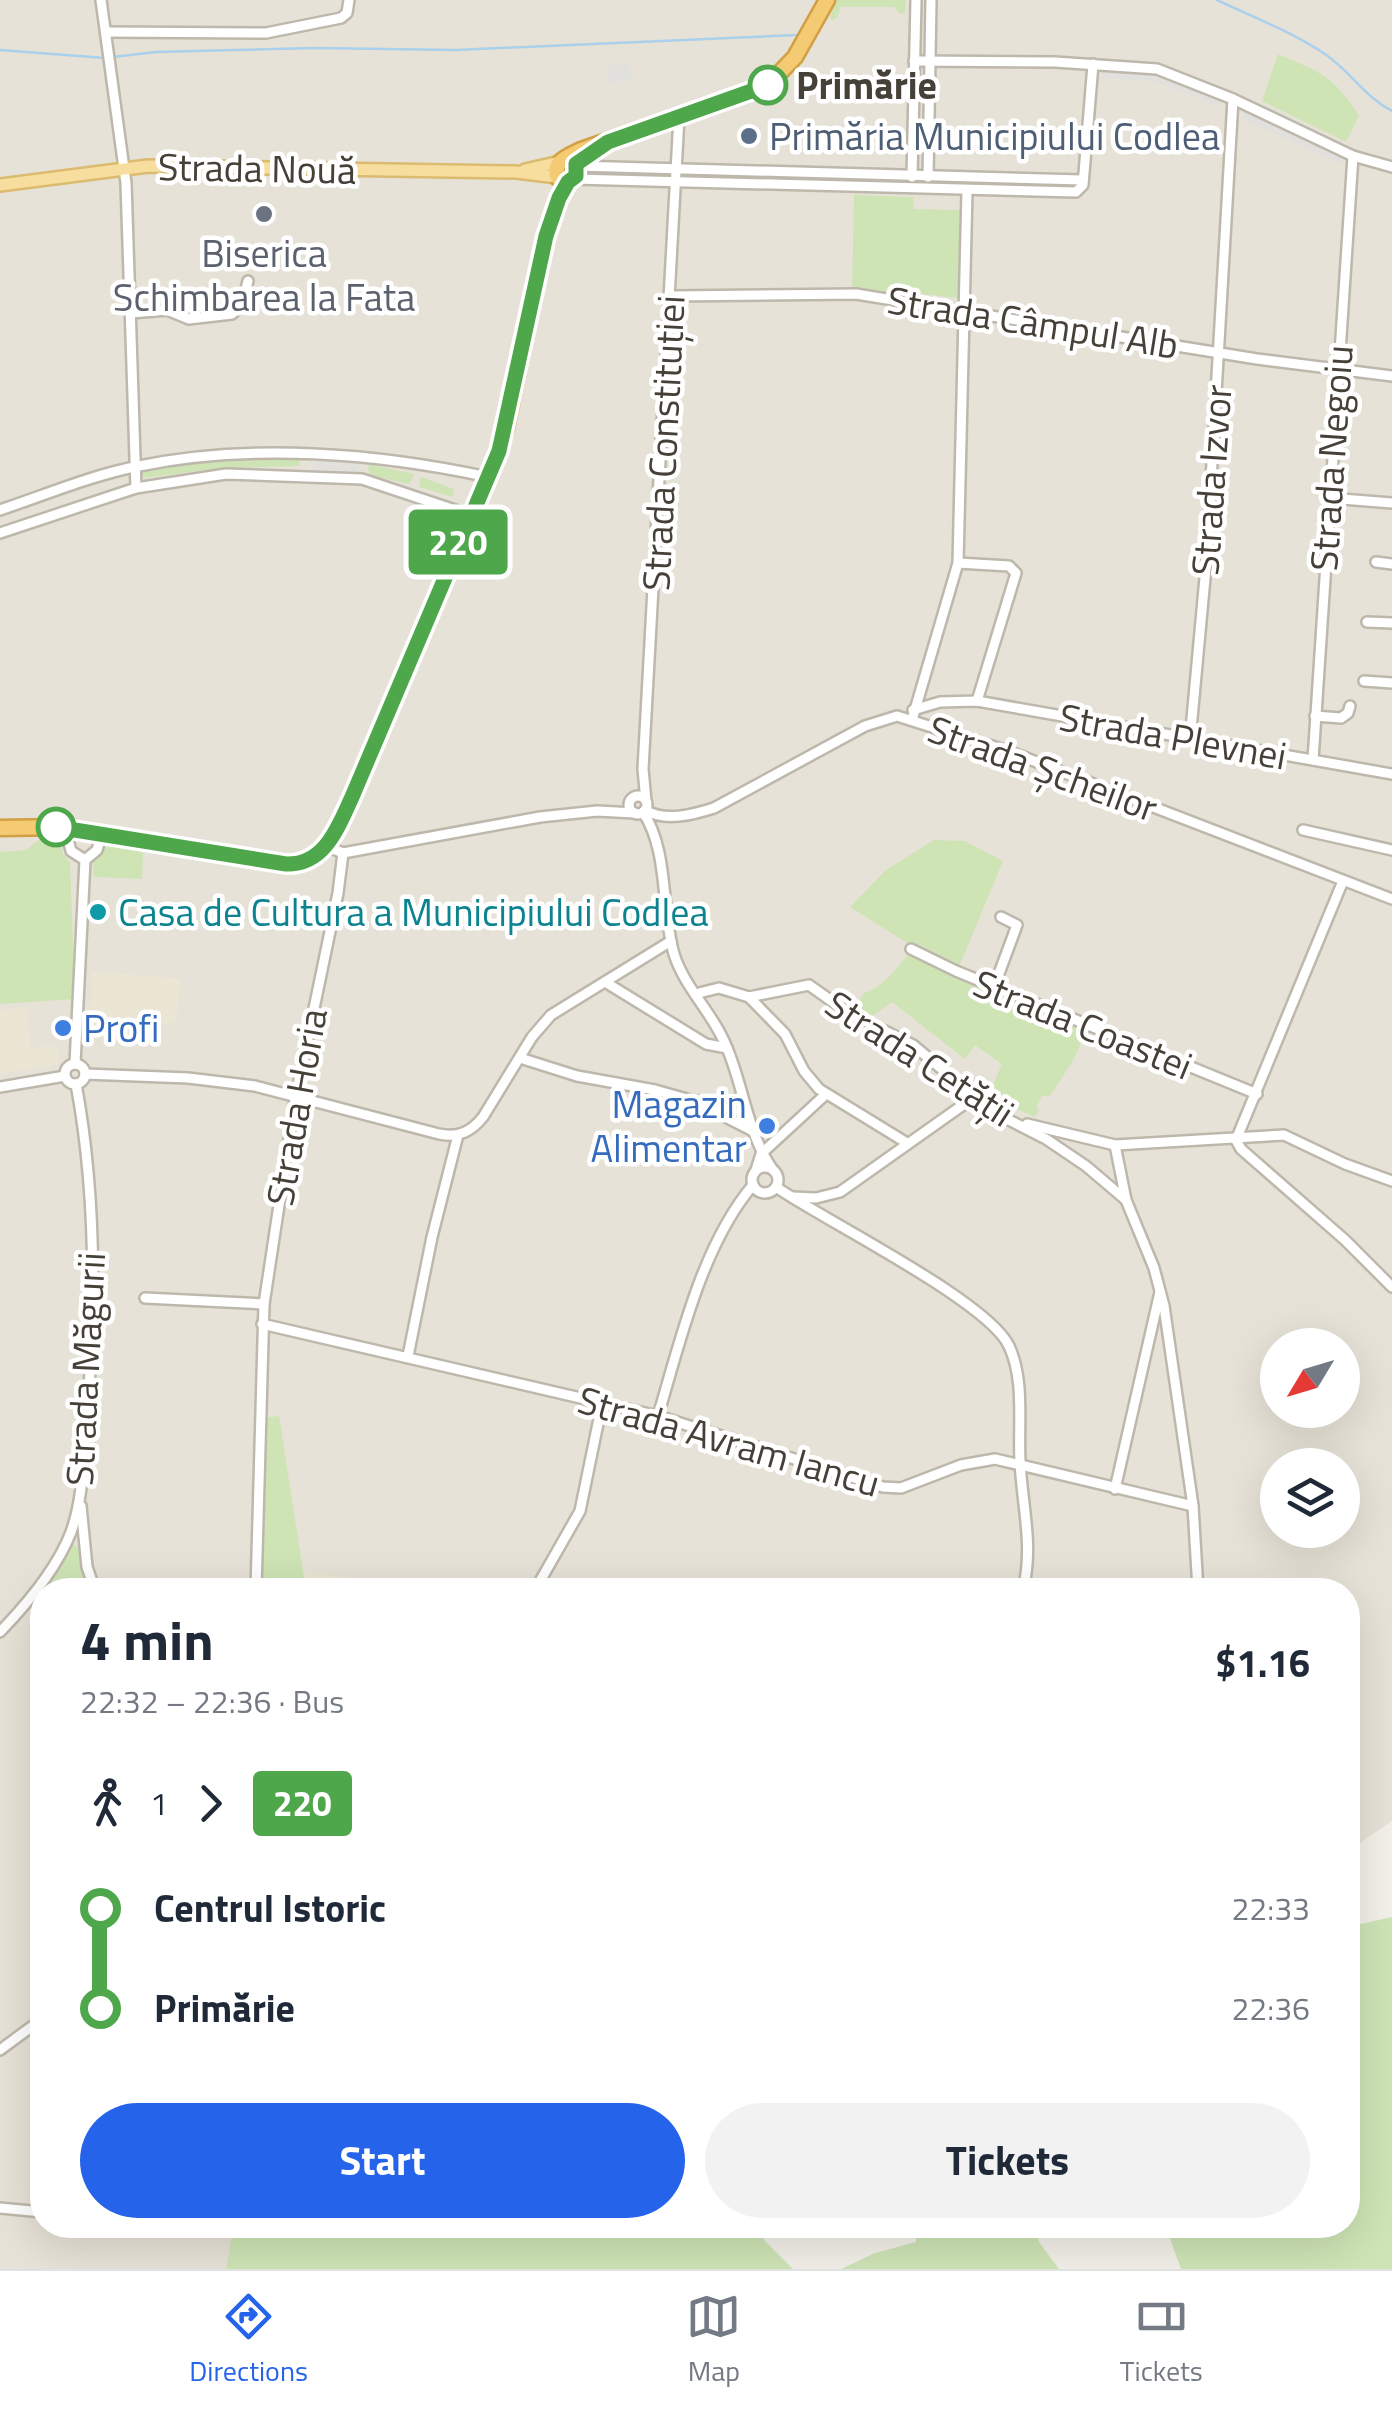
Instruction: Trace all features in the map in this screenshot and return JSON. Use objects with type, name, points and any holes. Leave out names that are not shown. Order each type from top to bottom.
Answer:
[{"type":"highway","points":[[0,828],[65,828],[286,864],[307,861],[326,846],[368,762],[506,428],[546,236],[550,198],[587,147],[768,85],[788,67],[827,0]]},
{"type":"main road","name":"Strada Nouă","points":[[0,185],[124,168],[178,166],[567,171]]},
{"type":"street","points":[[101,0],[124,168],[136,488]]},
{"type":"street","points":[[106,32],[280,31],[341,18],[347,14],[349,0]]},
{"type":"street","points":[[912,189],[916,0]]},
{"type":"street","points":[[928,190],[930,0]]},
{"type":"street","points":[[914,61],[1093,64],[1157,70],[1233,99],[1353,156],[1392,167]]},
{"type":"street","points":[[567,171],[677,182],[1072,193],[1080,190],[1083,180],[1093,64]]},
{"type":"street","name":"Strada Izvor","points":[[1190,740],[1206,567],[1233,99]]},
{"type":"street","name":"Strada Constituției","points":[[679,117],[642,809],[653,833],[678,965],[727,1048],[753,1131],[772,1170]]},
{"type":"street","name":"Strada Negoiu","points":[[1313,760],[1353,156]]},
{"type":"street","points":[[567,171],[677,168],[1083,180]]},
{"type":"street","points":[[913,715],[958,563],[967,190]]},
{"type":"street","points":[[131,313],[167,310],[189,320],[232,314],[242,305],[248,281]]},
{"type":"street","name":"Strada Câmpul Alb","points":[[672,296],[830,292],[965,309],[1219,353],[1392,376]]},
{"type":"street","points":[[0,510],[134,466],[226,455],[365,459],[488,476]]},
{"type":"street","points":[[309,476],[310,455]]},
{"type":"street","points":[[362,480],[365,459]]},
{"type":"street","points":[[0,532],[136,488],[226,474],[362,480],[470,515]]},
{"type":"street","points":[[1329,498],[1392,502]]},
{"type":"street","points":[[1376,562],[1392,564]]},
{"type":"street","points":[[958,563],[1009,566],[1016,573],[976,700]]},
{"type":"street","points":[[1368,622],[1392,623]]},
{"type":"street","points":[[1364,681],[1392,683]]},
{"type":"street","name":"Strada Plevnei","points":[[897,716],[913,715],[940,702],[976,700],[1392,774]]},
{"type":"street","points":[[1316,716],[1341,718],[1348,714],[1350,706]]},
{"type":"street","name":"Strada Șcheilor","points":[[913,715],[1392,899]]},
{"type":"street","name":"Strada Șcheilor","points":[[326,846],[343,852],[540,816],[642,809],[664,817],[703,812],[865,726],[897,716]]},
{"type":"street","name":"Strada Constituției","points":[[632,798],[644,769]]},
{"type":"street","points":[[632,798],[642,809]]},
{"type":"street","points":[[632,798],[630,808],[642,809]]},
{"type":"street","name":"Strada Șcheilor","points":[[605,811],[632,798]]},
{"type":"street","points":[[65,828],[71,851],[85,860]]},
{"type":"street","points":[[1303,830],[1392,850]]},
{"type":"street","points":[[75,1064],[85,860],[97,850],[102,833]]},
{"type":"street","name":"Strada Horia","points":[[256,1578],[264,1304],[296,1094],[343,852]]},
{"type":"street","points":[[1236,1140],[1344,881]]},
{"type":"street","points":[[994,987],[1017,925],[1001,917]]},
{"type":"street","points":[[85,1074],[188,1078],[296,1094],[440,1134],[458,1135],[480,1122],[551,1014],[671,941]]},
{"type":"street","name":"Strada Coastei","points":[[911,949],[1257,1094]]},
{"type":"street","points":[[604,982],[706,1044],[727,1048]]},
{"type":"street","name":"Strada Cetății","points":[[695,994],[719,988],[749,998],[810,985],[847,1012],[914,1045],[970,1100],[1015,1121],[1086,1166],[1126,1200]]},
{"type":"street","points":[[749,998],[780,1028],[804,1071],[826,1095],[907,1143]]},
{"type":"street","points":[[520,1058],[577,1076],[694,1101],[753,1131]]},
{"type":"street","points":[[65,1076],[67,1068],[75,1064],[85,1074]]},
{"type":"street","points":[[0,1088],[65,1076],[76,1084],[85,1074]]},
{"type":"street","name":"Strada Măgurii","points":[[43,1578],[72,1526],[80,1493],[90,1388],[94,1283],[76,1084]]},
{"type":"street","points":[[658,1416],[711,1256],[732,1214],[753,1186],[762,1154],[826,1095]]},
{"type":"street","points":[[694,1101],[742,1100]]},
{"type":"street","points":[[791,1197],[816,1198],[840,1192],[970,1100]]},
{"type":"street","points":[[1015,1121],[1115,1146],[1284,1135],[1345,1164],[1392,1180]]},
{"type":"street","points":[[408,1356],[432,1236],[458,1135]]},
{"type":"street","points":[[1236,1140],[1241,1149],[1345,1240],[1392,1288]]},
{"type":"street","name":"Strada Cetății","points":[[1115,1146],[1126,1200],[1160,1290],[1193,1506],[1197,1578]]},
{"type":"street","points":[[753,1186],[766,1193],[776,1186],[778,1179],[772,1170],[756,1170]]},
{"type":"street","points":[[776,1186],[948,1292],[1000,1333],[1014,1362],[1030,1548],[1025,1578]]},
{"type":"street","points":[[1114,1490],[1160,1290]]},
{"type":"street","points":[[145,1298],[264,1304]]},
{"type":"street","name":"Strada Avram Iancu","points":[[262,1324],[658,1416],[883,1487],[901,1488],[979,1460],[1007,1460],[1114,1490],[1193,1506]]},
{"type":"street","points":[[542,1578],[580,1512],[602,1404]]},
{"type":"street","points":[[80,1493],[91,1578]]},
{"type":"street","name":"Strada Măgurii","points":[[0,1632],[30,1596]]},
{"type":"street","points":[[0,2050],[30,2028]]},
{"type":"street","points":[[0,2208],[30,2211]]},
{"type":"shaded area","points":[[0,0],[1392,0],[1392,1821],[1360,1843],[1360,1578],[30,1578],[30,2238],[237,2238],[231,2269],[0,2269]]},
{"type":"shaded area","points":[[630,64],[631,81],[608,82],[607,65]]},
{"type":"shaded area","points":[[1102,71],[1159,75],[1223,99],[1220,107],[1157,82],[1102,78]]},
{"type":"shaded area","points":[[1245,111],[1346,156],[1342,164],[1241,119]]},
{"type":"shaded area","points":[[314,459],[360,464],[359,474],[313,471]]},
{"type":"shaded area","points":[[93,971],[180,979],[176,1022],[132,1029],[90,1026]]},
{"type":"shaded area","points":[[27,1007],[30,1049],[56,1045],[59,1064],[0,1074],[0,1010]]},
{"type":"shaded area","points":[[302,1569],[348,1578],[304,1578]]},
{"type":"green space","points":[[837,0],[906,0],[905,13],[900,14],[894,7],[841,7],[832,20]]},
{"type":"green space","points":[[1278,54],[1325,77],[1350,102],[1359,115],[1346,142],[1262,101]]},
{"type":"green space","points":[[692,173],[887,178],[888,183],[693,178]]},
{"type":"green space","points":[[953,180],[1065,185],[1064,189],[951,185]]},
{"type":"green space","points":[[854,195],[913,197],[914,209],[961,210],[958,298],[852,290]]},
{"type":"green space","points":[[299,460],[300,466],[220,468],[144,478],[140,474],[187,463]]},
{"type":"green space","points":[[371,465],[414,475],[409,484],[369,475]]},
{"type":"green space","points":[[421,477],[454,489],[453,497],[419,487]]},
{"type":"green space","points":[[59,838],[70,863],[75,999],[0,1004],[0,852],[26,850],[40,839]]},
{"type":"green space","points":[[934,840],[965,841],[1003,861],[958,969],[850,907],[886,870]]},
{"type":"green space","points":[[108,845],[143,852],[142,879],[94,877],[93,862]]},
{"type":"green space","points":[[910,953],[1087,1031],[1050,1096],[1042,1096],[1035,1117],[988,1096],[1002,1064],[975,1045],[965,1059],[892,1002],[871,1017],[855,1008],[864,993],[883,982]]},
{"type":"green space","points":[[279,1416],[304,1578],[258,1578],[263,1418]]},
{"type":"green space","points":[[69,1547],[82,1549],[83,1578],[48,1578]]},
{"type":"green space","points":[[1392,1917],[1392,2269],[1181,2269],[1170,2238],[1360,2238],[1360,1924]]},
{"type":"green space","points":[[232,2238],[763,2238],[793,2269],[226,2269]]},
{"type":"green space","points":[[916,2238],[1038,2238],[1059,2269],[841,2269],[875,2253],[916,2242]]},
{"type":"waterway","points":[[1217,0],[1325,54],[1392,111]]},
{"type":"waterway","points":[[113,57],[156,52],[315,48],[456,50],[796,35]]},
{"type":"waterway","points":[[0,50],[105,58]]},
{"type":"bus line","name":"220","points":[[56,827],[286,864],[299,864],[320,853],[331,840],[352,797],[499,451],[546,236],[559,198],[576,176],[576,164],[608,142],[768,85]]},
{"type":"place","name":"Primărie","points":[[768,85]]},
{"type":"place","name":"Primăria Municipiului Codlea","points":[[749,136]]},
{"type":"place","name":"Biserica Schimbarea la Fata","points":[[264,214]]},
{"type":"place","name":"Casa de Cultura a Municipiului Codlea","points":[[98,912]]},
{"type":"place","name":"Profi","points":[[63,1028]]},
{"type":"place","name":"Magazin Alimentar","points":[[767,1126]]}]
